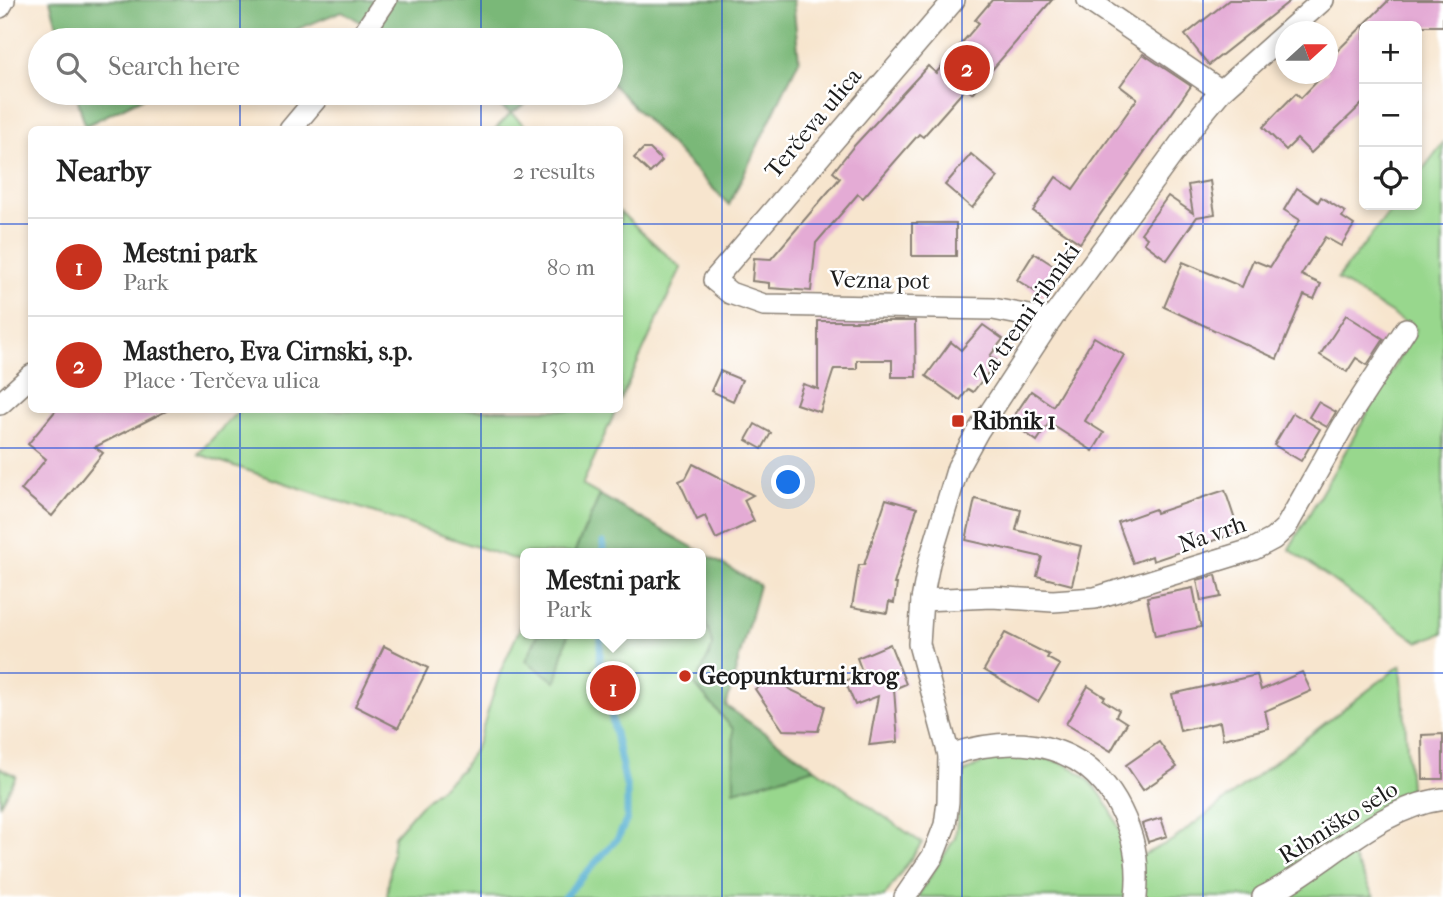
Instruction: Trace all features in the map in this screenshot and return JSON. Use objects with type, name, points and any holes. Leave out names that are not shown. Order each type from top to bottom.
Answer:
[{"type":"street","points":[[0,7],[4,0]]},
{"type":"street","points":[[367,28],[386,0]]},
{"type":"street","name":"Terčeva ulica","points":[[714,280],[954,0]]},
{"type":"street","points":[[1088,0],[1221,91]]},
{"type":"street","name":"Za tremi ribniki","points":[[1298,21],[1322,0]]},
{"type":"street","name":"Za tremi ribniki","points":[[905,897],[933,856],[945,825],[948,755],[919,644],[922,600],[936,537],[958,467],[978,431],[1051,320],[1221,91],[1275,42]]},
{"type":"street","points":[[293,126],[311,105]]},
{"type":"street","name":"Vezna pot","points":[[714,280],[730,293],[764,305],[993,309],[1051,320]]},
{"type":"street","name":"Na vrh","points":[[922,600],[992,597],[1053,601],[1095,598],[1228,558],[1273,539],[1286,527],[1343,426],[1406,330]]},
{"type":"street","points":[[0,404],[28,378]]},
{"type":"street","points":[[948,755],[972,748],[1024,743],[1054,749],[1089,767],[1114,798],[1132,835],[1139,873],[1136,897]]},
{"type":"street","name":"Ribniško selo","points":[[1263,897],[1392,815],[1419,803],[1443,799]]},
{"type":"green space","points":[[50,0],[793,0],[799,60],[729,205],[623,95],[623,28],[371,28],[342,11],[300,28],[58,28]]},
{"type":"green space","points":[[79,105],[128,105],[85,126]]},
{"type":"green space","points":[[498,105],[524,105],[511,113]]},
{"type":"green space","points":[[511,113],[526,126],[498,126]]},
{"type":"green space","points":[[1443,143],[1443,633],[1418,642],[1289,549],[1416,329],[1337,279],[1391,210],[1422,210],[1422,170]]},
{"type":"green space","points":[[623,215],[681,268],[623,394]]},
{"type":"green space","points":[[236,413],[615,413],[582,485],[694,548],[520,548],[520,561],[198,454]]},
{"type":"green space","points":[[600,495],[694,548],[576,548]]},
{"type":"green space","points":[[706,555],[759,585],[726,706],[922,843],[884,897],[387,897],[394,836],[419,807],[462,769],[477,745],[501,670],[520,628],[520,639],[706,639]]},
{"type":"green space","points":[[706,555],[759,585],[726,706],[815,768],[734,791],[733,729],[695,685],[713,646],[706,624]]},
{"type":"green space","points":[[536,639],[567,639],[556,682],[526,661]]},
{"type":"green space","points":[[1401,665],[1410,788],[1343,839],[1374,897],[917,897],[955,838],[963,773],[985,762],[1004,756],[1048,759],[1067,765],[1083,775],[1107,804],[1131,861],[1173,840]]},
{"type":"green space","points":[[0,768],[16,776],[0,804]]},
{"type":"building","points":[[992,0],[1052,0],[972,93],[966,88],[923,137],[919,134],[863,198],[858,194],[816,243],[811,291],[769,288],[769,283],[752,281],[754,258],[771,259],[840,178],[833,172],[853,147],[928,66],[936,73],[979,23],[975,20]]},
{"type":"building","points":[[1229,0],[1291,0],[1209,65],[1185,35]]},
{"type":"building","points":[[1389,0],[1443,0],[1443,26],[1422,26],[1422,21],[1368,21]]},
{"type":"building","points":[[1359,30],[1359,107],[1311,153],[1297,139],[1286,150],[1263,127],[1296,93],[1301,98],[1314,84],[1338,84],[1338,50]]},
{"type":"building","points":[[1143,54],[1191,86],[1080,243],[1033,211],[1056,177],[1073,189],[1137,99],[1120,86]]},
{"type":"building","points":[[643,149],[650,149],[662,161],[650,173],[634,158]]},
{"type":"building","points":[[971,154],[998,177],[972,208],[945,185]]},
{"type":"building","points":[[1210,181],[1215,214],[1197,217],[1167,260],[1144,243],[1147,238],[1141,233],[1168,196],[1193,213],[1188,185]]},
{"type":"building","points":[[1297,188],[1318,202],[1321,197],[1345,212],[1342,217],[1354,225],[1341,246],[1325,237],[1301,275],[1321,284],[1314,299],[1304,295],[1277,359],[1164,307],[1183,262],[1242,287],[1253,260],[1270,267],[1300,220],[1284,210]]},
{"type":"building","points":[[912,223],[956,223],[956,256],[912,256]]},
{"type":"building","points":[[1034,253],[1059,269],[1042,296],[1017,280]]},
{"type":"building","points":[[1346,315],[1384,339],[1367,365],[1356,358],[1347,372],[1320,355]]},
{"type":"building","points":[[818,321],[915,321],[916,377],[892,377],[892,360],[857,360],[857,369],[834,369],[820,412],[796,404],[803,384],[818,389]]},
{"type":"building","points":[[983,325],[1003,339],[990,356],[997,361],[973,392],[968,389],[960,400],[926,376],[951,342],[961,350]]},
{"type":"building","points":[[1094,337],[1124,355],[1085,421],[1104,433],[1093,451],[1049,423],[1037,441],[1010,422],[1031,391],[1053,406]]},
{"type":"building","points":[[720,371],[742,380],[733,401],[711,391]]},
{"type":"building","points":[[1318,402],[1336,412],[1327,427],[1309,417]]},
{"type":"building","points":[[54,413],[162,413],[95,447],[103,453],[52,516],[21,490],[46,459],[28,444]]},
{"type":"building","points":[[1293,413],[1320,429],[1301,461],[1274,445]]},
{"type":"building","points":[[755,424],[771,433],[762,449],[746,440]]},
{"type":"building","points":[[693,464],[753,495],[744,500],[754,521],[716,539],[705,516],[697,520],[679,481],[686,478]]},
{"type":"building","points":[[1225,490],[1239,532],[1153,561],[1152,556],[1133,563],[1118,522],[1155,509],[1156,513]]},
{"type":"building","points":[[886,499],[917,508],[894,584],[897,584],[894,603],[889,602],[887,613],[852,607],[859,565],[864,565]]},
{"type":"building","points":[[975,499],[1021,510],[1016,530],[1081,546],[1072,585],[1037,576],[1042,557],[966,540]]},
{"type":"building","points":[[1216,575],[1221,597],[1201,601],[1197,580]]},
{"type":"building","points":[[1193,588],[1201,627],[1155,636],[1147,597]]},
{"type":"building","points":[[1005,633],[1049,655],[1047,658],[1060,665],[1038,702],[984,670]]},
{"type":"building","points":[[890,644],[906,684],[894,689],[898,742],[869,745],[878,696],[855,705],[845,681],[863,674],[857,658]]},
{"type":"building","points":[[384,646],[428,668],[398,728],[355,706]]},
{"type":"building","points":[[1302,672],[1311,691],[1265,711],[1269,728],[1223,739],[1220,722],[1180,731],[1172,694],[1257,675],[1261,690]]},
{"type":"building","points":[[778,676],[789,689],[825,706],[818,731],[783,730],[755,689]]},
{"type":"building","points":[[1088,686],[1119,710],[1116,716],[1127,723],[1111,751],[1066,724]]},
{"type":"building","points":[[1443,734],[1443,779],[1423,779],[1422,735]]},
{"type":"building","points":[[1159,742],[1177,767],[1143,790],[1126,765]]},
{"type":"building","points":[[1161,818],[1167,836],[1148,842],[1142,824]]},
{"type":"waterway","points":[[603,543],[603,548]]},
{"type":"waterway","points":[[564,897],[618,838],[627,819],[627,790],[600,662],[601,639]]},
{"type":"place","name":"Masthero, Eva Cirnski, s.p.","points":[[967,68]]},
{"type":"place","name":"Ribnik 1","points":[[958,421]]},
{"type":"place","name":"Geopunkturni krog","points":[[685,676]]},
{"type":"place","name":"Mestni park","points":[[613,688]]}]
